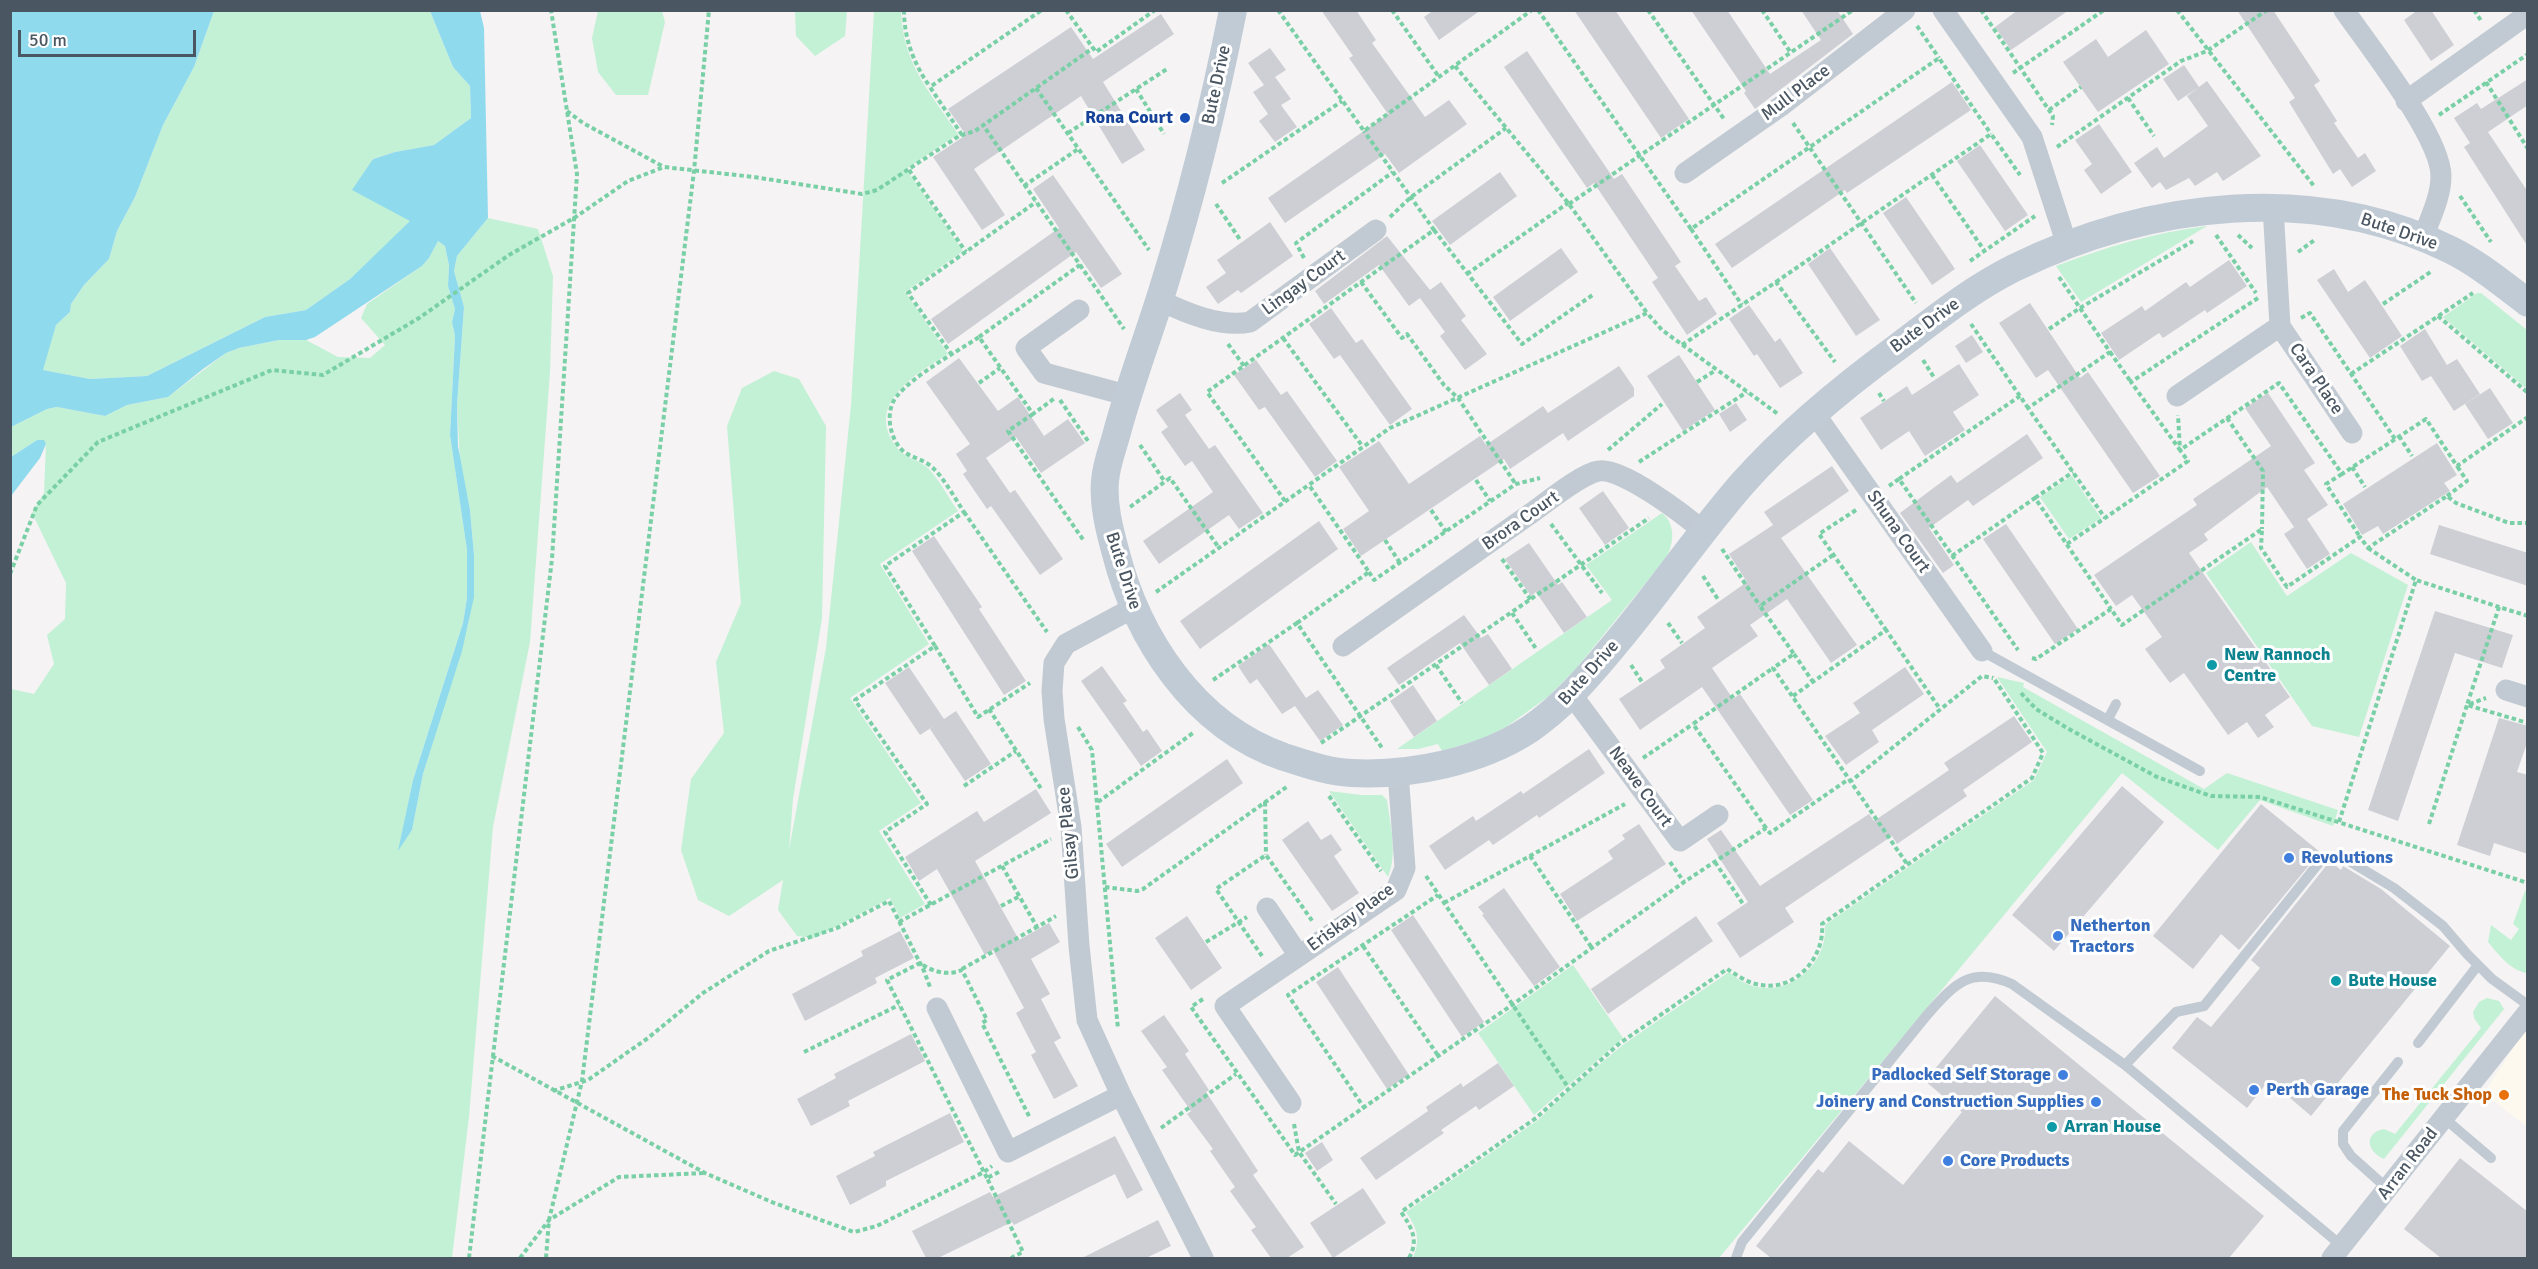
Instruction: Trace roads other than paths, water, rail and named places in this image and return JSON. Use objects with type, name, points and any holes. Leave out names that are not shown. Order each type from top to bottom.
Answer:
[{"type":"street","name":"Bute Drive","points":[[1233,10],[1217,91],[1190,200],[1160,300],[1126,395],[1105,480],[1108,523],[1120,572],[1133,608],[1170,670],[1184,687],[1215,719],[1236,733],[1268,752],[1316,768],[1350,773],[1392,762],[1458,760],[1494,749],[1526,732],[1572,695],[1641,613],[1709,544],[1744,483],[1793,416],[1864,371],[1923,306],[1987,283],[2067,245],[2164,217],[2215,209],[2273,207],[2344,213],[2424,238],[2456,252],[2488,272],[2528,303]]},
{"type":"street","points":[[1943,10],[2031,137],[2067,245]]},
{"type":"street","points":[[2344,10],[2406,101],[2440,159],[2441,187],[2424,238]]},
{"type":"street","points":[[2406,101],[2528,14]]},
{"type":"street","name":"Mull Place","points":[[1685,172],[1910,16]]},
{"type":"street","name":"Cara Place","points":[[2273,207],[2287,324],[2352,433]]},
{"type":"street","name":"Lingay Court","points":[[1160,300],[1222,322],[1236,325],[1250,322],[1376,230]]},
{"type":"street","points":[[1079,310],[1026,348],[1044,373],[1126,395]]},
{"type":"street","name":"Cara Place","points":[[2177,396],[2287,324]]},
{"type":"street","name":"Shuna Court","points":[[1793,416],[1982,651]]},
{"type":"street","name":"Brora Court","points":[[1343,646],[1554,497],[1589,474],[1601,470],[1613,472],[1642,487],[1669,505],[1709,544]]},
{"type":"street","name":"Gilsay Place","points":[[1133,608],[1066,644],[1054,663],[1052,691],[1054,719],[1071,828],[1086,1020],[1120,1095],[1151,1133],[1203,1258]]},
{"type":"street","points":[[2506,690],[2528,697]]},
{"type":"street","name":"Neave Court","points":[[1572,695],[1680,841],[1718,815]]},
{"type":"street","name":"Eriskay Place","points":[[1291,1103],[1225,1006],[1396,890],[1405,868],[1401,786],[1392,762]]},
{"type":"street","name":"Eriskay Place","points":[[1267,908],[1299,956]]},
{"type":"street","points":[[937,1008],[1007,1160],[1120,1095]]},
{"type":"street","name":"Arran Road","points":[[2337,1252],[2528,1012]]},
{"type":"lane","points":[[1982,651],[2200,771]]},
{"type":"lane","points":[[2108,719],[2116,704]]},
{"type":"lane","points":[[2125,1065],[2176,1012],[2204,1006],[2322,859],[2344,858],[2394,888],[2443,926],[2478,965],[2528,1005]]},
{"type":"lane","points":[[2418,1043],[2478,965]]},
{"type":"lane","points":[[1736,1258],[1742,1242],[1870,1084],[1948,991],[1968,977],[1995,977],[2012,984],[2125,1065],[2337,1252]]},
{"type":"lane","points":[[2389,1189],[2351,1156],[2343,1144],[2343,1131],[2398,1062]]},
{"type":"lane","points":[[2444,1118],[2492,1158]]},
{"type":"water","points":[[11,10],[214,11],[194,67],[163,125],[135,197],[117,231],[109,259],[84,285],[71,304],[70,312],[56,325],[43,370],[90,379],[147,376],[265,317],[306,310],[350,279],[410,221],[352,190],[373,159],[395,152],[434,145],[471,118],[470,86],[453,67],[430,11],[480,11],[484,28],[488,218],[457,256],[454,271],[464,307],[457,405],[458,446],[470,510],[474,555],[474,597],[462,651],[423,774],[412,830],[398,851],[413,780],[463,623],[467,598],[467,550],[450,435],[455,336],[452,322],[455,309],[448,286],[449,265],[445,246],[438,241],[422,266],[315,337],[306,340],[279,340],[239,348],[226,353],[168,397],[127,405],[105,416],[57,407],[47,409],[11,427]]},
{"type":"water","points":[[37,440],[44,440],[46,444],[40,458],[11,496],[11,457]]},
{"type":"place","name":"Rona Court","points":[[1185,118]]},
{"type":"place","name":"New Rannoch Centre","points":[[2212,665]]},
{"type":"place","name":"Revolutions","points":[[2289,858]]},
{"type":"place","name":"Netherton Tractors","points":[[2058,936]]},
{"type":"place","name":"Bute House","points":[[2336,981]]},
{"type":"place","name":"Padlocked Self Storage","points":[[2063,1075]]},
{"type":"place","name":"Perth Garage","points":[[2254,1090]]},
{"type":"place","name":"The Tuck Shop","points":[[2504,1095]]},
{"type":"place","name":"Joinery and Construction Supplies","points":[[2096,1102]]},
{"type":"place","name":"Arran House","points":[[2052,1127]]},
{"type":"place","name":"Core Products","points":[[1948,1161]]}]
